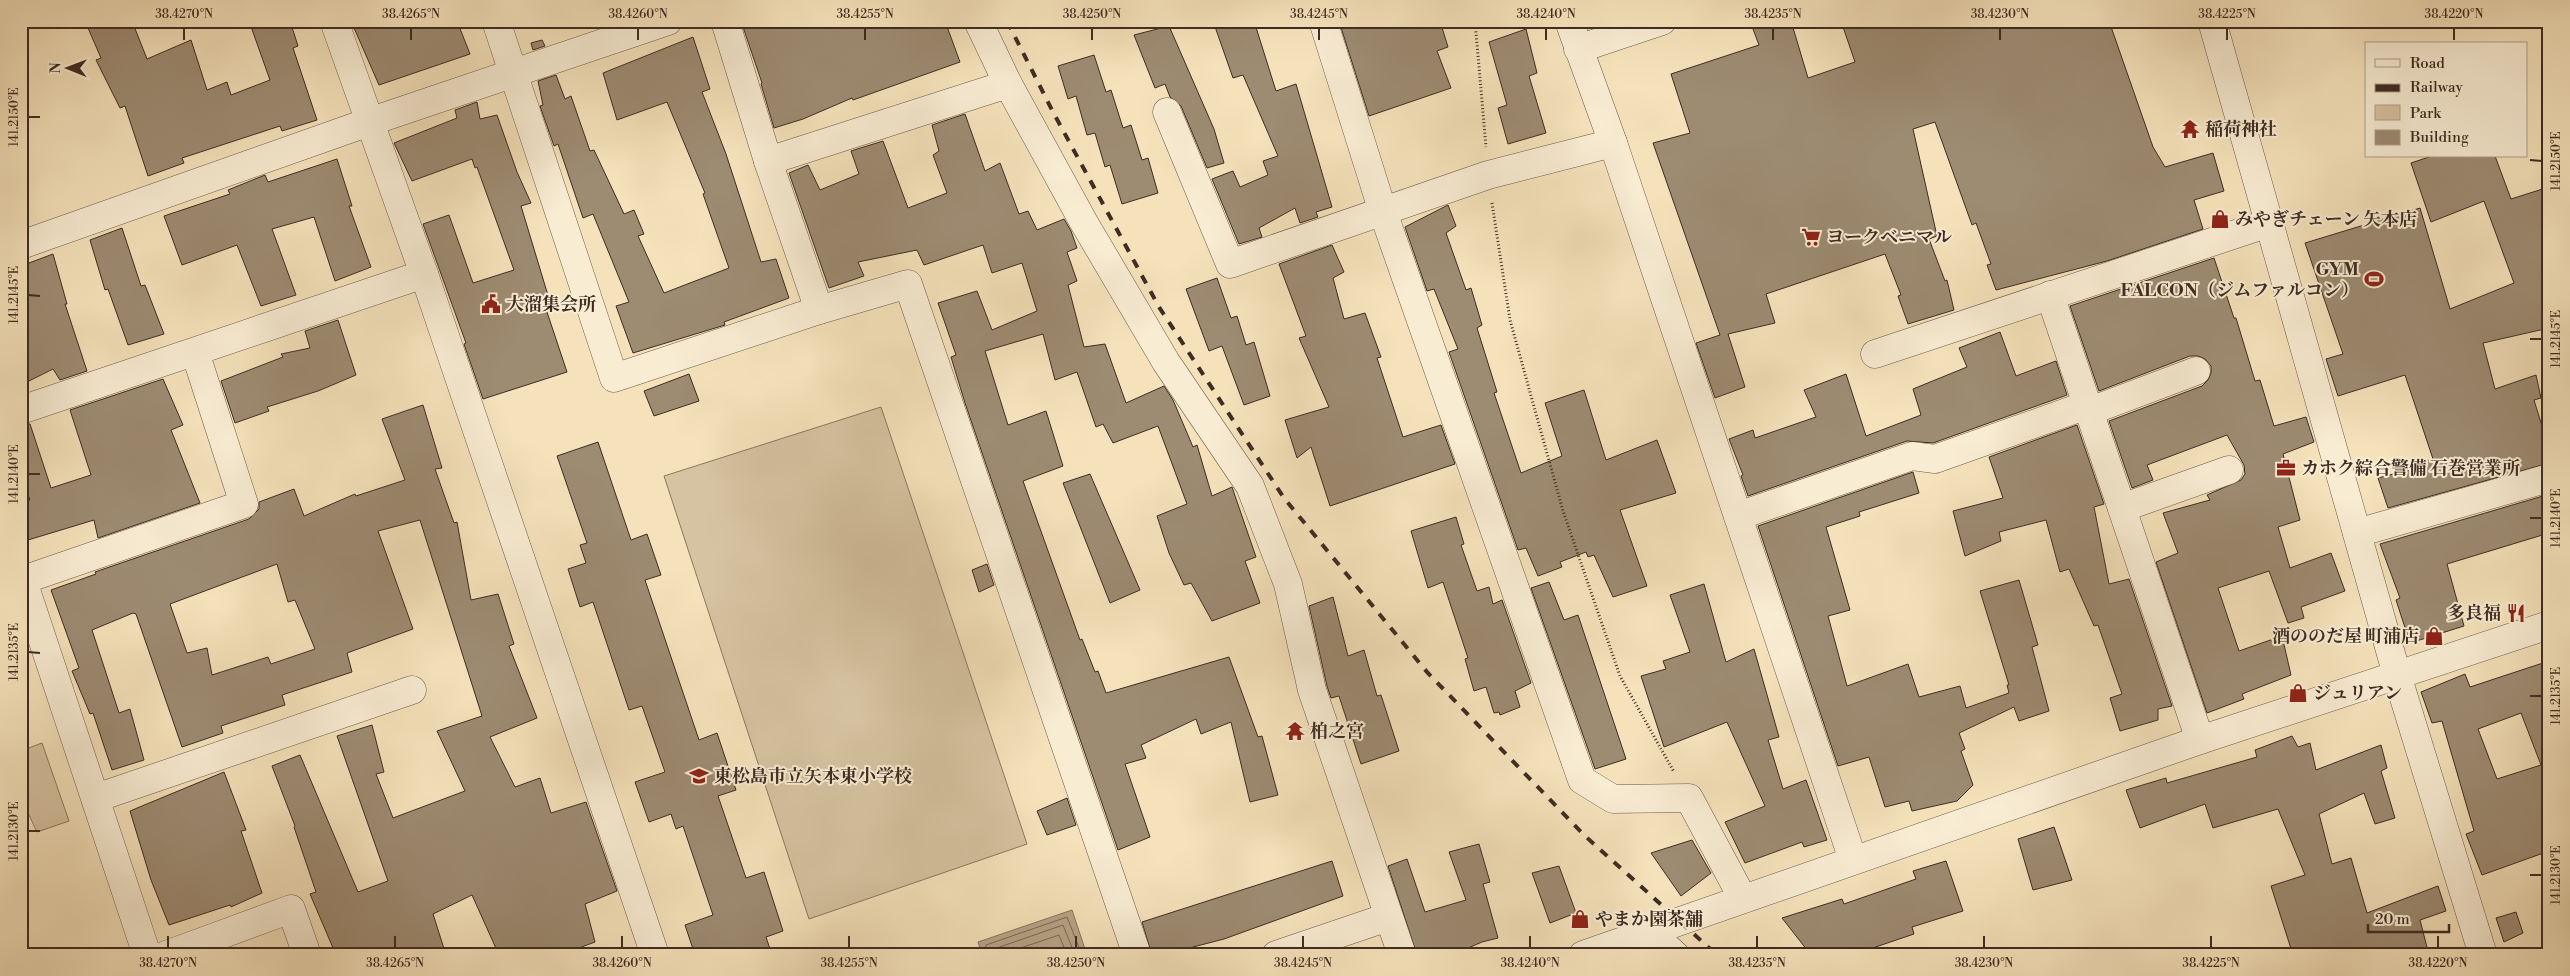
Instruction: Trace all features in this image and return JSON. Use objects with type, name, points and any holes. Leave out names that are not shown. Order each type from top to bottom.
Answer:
[{"type":"street","points":[[334,21],[424,274],[655,955]]},
{"type":"street","points":[[496,21],[614,378],[819,310],[908,284],[1137,955]]},
{"type":"street","points":[[725,21],[768,161],[819,310]]},
{"type":"street","points":[[978,21],[1008,84],[1083,220],[1166,362],[1250,486],[1288,584],[1312,690],[1402,955]]},
{"type":"street","points":[[1323,21],[1382,212],[1582,780],[1613,799],[1689,798],[1743,899]]},
{"type":"street","points":[[1569,21],[1612,143],[1853,860]]},
{"type":"street","points":[[1578,49],[1662,21]]},
{"type":"street","points":[[2212,21],[2397,674],[2483,955]]},
{"type":"street","points":[[21,245],[369,122],[662,22]]},
{"type":"street","points":[[768,161],[1008,84]]},
{"type":"street","points":[[1167,112],[1230,264],[1488,175],[1612,143]]},
{"type":"street","points":[[1875,354],[2050,294],[2269,223]]},
{"type":"street","points":[[21,410],[424,274]]},
{"type":"street","points":[[2050,294],[2200,740]]},
{"type":"street","points":[[147,955],[22,577],[244,504],[195,352]]},
{"type":"street","points":[[1738,516],[1912,456],[1935,459],[2196,371]]},
{"type":"street","points":[[2122,508],[2229,470]]},
{"type":"street","points":[[2358,534],[2549,478]]},
{"type":"street","points":[[1583,955],[2200,740],[2549,625]]},
{"type":"street","points":[[96,798],[412,690]]},
{"type":"street","points":[[166,955],[291,909],[306,955]]},
{"type":"street","points":[[1276,955],[1388,917]]},
{"type":"street","points":[[1650,932],[1675,955]]},
{"type":"path","points":[[1475,21],[1488,175],[1510,320],[1563,511],[1620,676],[1689,798]]},
{"type":"green space","points":[[881,407],[1027,844],[809,919],[664,476]]},
{"type":"green space","points":[[42,743],[69,821],[37,832],[21,798],[21,751]]},
{"type":"water","points":[[1072,910],[1087,955],[982,955],[978,942]]},
{"type":"building","points":[[85,21],[132,21],[147,59],[191,40],[207,90],[227,82],[231,95],[270,80],[249,21],[290,21],[298,46],[293,48],[317,120],[282,131],[280,126],[182,158],[184,163],[148,176],[125,106],[120,108],[96,60],[101,58]]},
{"type":"building","points":[[351,21],[457,21],[470,54],[379,85]]},
{"type":"building","points":[[741,21],[945,21],[960,62],[853,100],[852,98],[803,119],[774,128],[762,83]]},
{"type":"building","points":[[1213,21],[1254,21],[1276,91],[1296,84],[1332,207],[1316,212],[1318,217],[1300,223],[1295,208],[1259,228],[1262,237],[1239,244],[1212,179],[1233,171],[1240,187],[1268,175],[1263,161],[1278,156],[1243,75],[1233,78]]},
{"type":"building","points":[[1339,21],[1440,21],[1448,47],[1437,51],[1451,88],[1369,116]]},
{"type":"building","name":"ヨークベニマル","points":[[1750,21],[1791,21],[1808,78],[1855,62],[1841,21],[2109,21],[2153,147],[2165,167],[2213,153],[2224,191],[2194,200],[2203,229],[2107,261],[1996,290],[1987,265],[1991,264],[1976,223],[1972,225],[1935,122],[1913,129],[1937,236],[1929,239],[1945,281],[1947,280],[1954,310],[1908,324],[1898,296],[1901,295],[1885,254],[1766,294],[1775,323],[1728,334],[1745,387],[1715,398],[1696,343],[1720,335],[1653,143],[1690,133],[1671,74],[1759,45]]},
{"type":"building","points":[[1169,26],[1214,129],[1224,163],[1207,168],[1181,106],[1170,97],[1165,84],[1155,88],[1134,35]]},
{"type":"building","points":[[1526,29],[1537,73],[1529,76],[1546,133],[1508,144],[1498,108],[1507,105],[1489,42]]},
{"type":"building","points":[[693,37],[710,89],[702,92],[726,154],[761,262],[776,259],[789,298],[724,322],[725,325],[633,353],[616,306],[629,302],[593,214],[583,218],[558,144],[554,146],[540,106],[543,105],[538,81],[556,75],[565,99],[571,96],[590,151],[594,150],[624,214],[634,210],[644,234],[638,236],[664,293],[729,268],[703,194],[705,193],[667,102],[617,120],[603,73]]},
{"type":"building","points":[[542,40],[545,46],[533,50],[531,43]]},
{"type":"building","points":[[1094,55],[1106,92],[1111,90],[1123,128],[1131,125],[1142,160],[1148,158],[1158,193],[1122,204],[1110,165],[1105,167],[1095,133],[1087,135],[1076,96],[1068,99],[1058,66]]},
{"type":"building","points":[[477,102],[480,119],[497,115],[517,172],[531,203],[521,206],[550,302],[544,303],[567,372],[483,399],[464,344],[466,343],[423,224],[449,215],[473,283],[514,270],[477,167],[475,168],[472,159],[412,181],[394,143],[457,118],[455,110]]},
{"type":"building","points":[[965,114],[985,171],[1000,163],[1019,214],[1028,211],[1037,230],[1064,219],[1071,231],[1077,248],[1067,252],[1077,281],[1068,285],[1084,347],[1105,344],[1126,403],[1164,386],[1173,400],[1193,447],[1197,445],[1212,496],[1232,487],[1256,557],[1245,561],[1260,603],[1212,621],[1191,583],[1184,585],[1169,553],[1157,516],[1187,504],[1158,426],[1113,443],[1103,424],[1096,427],[1077,372],[1055,380],[1043,334],[985,351],[1008,425],[1046,411],[1063,466],[1023,481],[1080,640],[1082,639],[1095,672],[1098,671],[1106,693],[1229,657],[1258,737],[1262,736],[1278,795],[1250,802],[1231,722],[1201,734],[1196,719],[1141,745],[1146,758],[1125,764],[1150,837],[1118,850],[965,403],[951,357],[956,355],[938,303],[977,291],[992,330],[1037,311],[1022,263],[992,273],[983,245],[924,265],[917,250],[858,262],[864,276],[829,288],[789,173],[808,165],[820,190],[859,174],[851,151],[883,141],[908,208],[947,193],[933,155],[939,151],[932,125]]},
{"type":"building","points":[[2426,158],[2496,158],[2511,199],[2549,187],[2549,328],[2483,343],[2495,389],[2536,375],[2541,398],[2534,400],[2549,449],[2549,463],[2388,508],[2378,478],[2424,466],[2422,462],[2433,459],[2405,375],[2338,396],[2326,359],[2343,354],[2305,243],[2420,208],[2450,309],[2514,283],[2484,201],[2431,222],[2411,163]]},
{"type":"building","points":[[337,159],[352,206],[349,206],[371,267],[335,281],[314,217],[272,229],[296,295],[261,306],[237,245],[182,265],[164,216],[230,194],[228,190],[265,175],[268,182]]},
{"type":"building","points":[[1448,205],[1456,226],[1446,233],[1466,290],[1471,288],[1482,325],[1477,328],[1497,392],[1494,393],[1521,473],[1562,456],[1545,403],[1584,390],[1606,460],[1657,440],[1676,493],[1620,510],[1647,586],[1613,597],[1594,555],[1588,557],[1586,552],[1560,562],[1562,567],[1538,576],[1526,548],[1518,550],[1449,352],[1458,349],[1434,289],[1427,291],[1405,227]]},
{"type":"building","points":[[122,228],[141,286],[145,285],[164,334],[128,345],[108,289],[105,290],[90,240]]},
{"type":"building","points":[[1332,245],[1344,272],[1333,278],[1344,319],[1365,313],[1381,357],[1377,358],[1403,437],[1441,425],[1455,464],[1330,506],[1311,447],[1297,458],[1285,420],[1329,407],[1299,338],[1306,336],[1279,264]]},
{"type":"building","points":[[53,254],[67,304],[65,304],[87,371],[60,380],[53,369],[21,385],[21,266]]},
{"type":"building","points":[[2214,258],[2234,318],[2236,318],[2255,381],[2260,380],[2274,426],[2306,417],[2314,442],[2283,454],[2300,520],[2278,527],[2290,568],[2331,553],[2345,591],[2301,607],[2304,618],[2288,623],[2269,571],[2218,588],[2239,651],[2282,636],[2291,675],[2242,694],[2244,699],[2207,713],[2156,562],[2178,553],[2163,513],[2210,500],[2207,495],[2241,480],[2245,474],[2244,465],[2227,435],[2147,465],[2153,480],[2132,488],[2109,421],[2202,386],[2208,380],[2211,366],[2205,359],[2198,356],[2190,356],[2099,391],[2070,306]]},
{"type":"building","points":[[1217,278],[1231,318],[1237,316],[1246,345],[1254,342],[1270,396],[1244,405],[1222,346],[1209,351],[1186,289]]},
{"type":"building","points":[[338,320],[356,375],[318,391],[267,407],[269,411],[235,423],[221,381],[283,357],[281,354],[310,348],[305,331]]},
{"type":"building","points":[[2000,332],[2016,376],[2056,361],[2067,395],[1933,443],[1907,441],[1748,496],[1741,476],[1743,475],[1729,439],[1753,430],[1755,438],[1816,417],[1804,390],[1846,374],[1866,436],[1921,415],[1913,389],[1967,367],[1959,348]]},
{"type":"building","points":[[689,374],[699,401],[654,416],[644,391]]},
{"type":"building","points":[[163,379],[183,425],[171,430],[200,503],[98,538],[94,520],[28,540],[21,522],[21,503],[30,500],[21,476],[21,425],[30,424],[51,488],[91,475],[70,410]]},
{"type":"building","points":[[423,405],[442,468],[435,469],[454,523],[457,522],[471,600],[498,594],[514,644],[509,646],[537,718],[490,737],[515,787],[540,778],[551,813],[586,802],[617,891],[585,904],[595,942],[560,955],[499,955],[472,895],[433,914],[446,955],[336,955],[310,894],[316,892],[295,826],[272,766],[300,755],[358,892],[388,881],[337,736],[372,725],[384,772],[376,774],[393,818],[465,791],[437,731],[482,716],[420,520],[378,531],[413,629],[347,653],[352,672],[282,695],[285,705],[221,726],[223,733],[182,747],[136,614],[133,613],[92,630],[119,713],[130,709],[144,760],[112,770],[93,713],[90,714],[72,671],[79,668],[51,590],[96,574],[95,572],[249,519],[259,509],[259,502],[294,489],[304,516],[355,494],[356,496],[405,480],[382,419]],"holes":[[[277,564],[288,602],[295,600],[315,649],[271,664],[268,657],[212,675],[207,648],[187,653],[170,604]]]},
{"type":"building","points":[[2077,425],[2104,504],[2094,507],[2109,584],[2129,579],[2172,706],[2158,709],[2158,720],[2120,731],[2110,698],[2122,694],[2098,625],[2094,626],[2069,569],[2060,572],[2046,520],[1999,532],[2001,541],[1965,556],[1953,511],[2003,498],[1989,457]]},
{"type":"building","points":[[598,442],[631,540],[647,534],[661,575],[645,580],[699,740],[717,733],[736,790],[718,796],[746,878],[764,872],[783,931],[766,937],[772,955],[695,955],[685,925],[713,915],[683,826],[676,829],[671,814],[649,822],[635,782],[665,772],[642,706],[629,710],[593,602],[580,607],[568,569],[586,563],[580,545],[587,543],[557,456]]},
{"type":"building","points":[[1913,472],[1919,493],[1859,512],[1860,516],[1826,527],[1850,610],[1828,616],[1847,686],[1908,664],[1919,697],[1960,686],[1966,708],[2009,693],[2007,685],[2009,685],[1980,591],[2019,580],[2038,645],[2032,647],[2049,711],[2019,721],[2014,707],[1959,733],[1965,749],[1961,751],[1973,785],[1957,801],[1912,811],[1909,801],[1885,807],[1869,757],[1838,766],[1758,526]]},
{"type":"building","points":[[1090,474],[1140,590],[1110,603],[1063,483]]},
{"type":"building","points":[[2543,496],[2549,509],[2549,533],[2447,564],[2464,626],[2410,643],[2396,600],[2400,598],[2380,544]]},
{"type":"building","points":[[1456,517],[1464,544],[1461,545],[1477,591],[1489,587],[1493,604],[1502,600],[1531,683],[1515,691],[1520,707],[1500,715],[1499,712],[1494,713],[1486,687],[1474,691],[1465,659],[1468,658],[1443,582],[1428,588],[1411,531]]},
{"type":"building","points":[[987,564],[994,585],[979,592],[972,570]]},
{"type":"building","points":[[1549,582],[1564,620],[1578,615],[1626,759],[1595,769],[1531,588]]},
{"type":"building","points":[[1704,584],[1726,662],[1754,649],[1779,737],[1768,740],[1783,789],[1806,780],[1827,840],[1804,847],[1802,842],[1745,863],[1725,822],[1765,806],[1727,722],[1664,747],[1641,676],[1666,669],[1663,661],[1690,652],[1670,595]]},
{"type":"building","points":[[1333,597],[1348,656],[1364,650],[1377,696],[1381,695],[1399,751],[1361,764],[1339,696],[1331,698],[1327,686],[1309,606]]},
{"type":"building","points":[[2549,661],[2549,851],[2482,875],[2466,834],[2474,831],[2442,721],[2432,723],[2421,692],[2465,674],[2470,687]],"holes":[[[2521,713],[2541,765],[2497,779],[2478,729]]]},
{"type":"building","points":[[2292,736],[2298,747],[2310,743],[2316,770],[2381,745],[2387,768],[2381,771],[2395,818],[2375,824],[2364,793],[2319,814],[2332,864],[2351,858],[2367,913],[2438,886],[2446,911],[2420,920],[2429,955],[2293,955],[2271,886],[2305,875],[2278,809],[2213,828],[2205,804],[2140,828],[2126,790],[2166,778],[2167,783],[2257,757],[2255,750]]},
{"type":"building","points":[[224,772],[246,830],[241,831],[262,893],[231,907],[230,905],[169,925],[151,880],[130,811]]},
{"type":"building","points":[[1067,798],[1076,825],[1047,835],[1037,811]]},
{"type":"building","points":[[2054,827],[2072,880],[2033,890],[2018,839]]},
{"type":"building","points":[[1692,840],[1711,873],[1681,896],[1651,853]]},
{"type":"building","points":[[1479,844],[1490,882],[1483,884],[1498,938],[1482,942],[1452,955],[1417,955],[1388,866],[1407,859],[1425,912],[1466,900],[1449,852]]},
{"type":"building","points":[[1332,861],[1343,896],[1224,939],[1162,955],[1152,955],[1142,922]]},
{"type":"building","points":[[1946,861],[1963,911],[1912,927],[1914,934],[1852,955],[1811,955],[1782,918],[1842,899],[1844,904],[1916,879],[1913,871]]},
{"type":"building","points":[[1559,866],[1576,913],[1550,923],[1532,873]]},
{"type":"building","points":[[2516,912],[2523,933],[2504,942],[2496,918]]},
{"type":"railway","points":[[1007,21],[1053,112],[1159,307],[1284,498],[1427,672],[1584,835],[1717,955]]},
{"type":"place","name":"稲荷神社","points":[[2190,129]]},
{"type":"place","name":"みやぎチェーン 矢本店","points":[[2220,219]]},
{"type":"place","name":"ヨークベニマル","points":[[1811,237]]},
{"type":"place","name":"GYM FALCON（ジムファルコン）","points":[[2374,279]]},
{"type":"place","name":"大溜集会所","points":[[491,304]]},
{"type":"place","name":"カホク綜合警備 石巻営業所","points":[[2286,468]]},
{"type":"place","name":"多良福","points":[[2516,613]]},
{"type":"place","name":"酒ののだ屋 町浦店","points":[[2434,636]]},
{"type":"place","name":"ジュリアン","points":[[2298,693]]},
{"type":"place","name":"柏之宮","points":[[1295,731]]},
{"type":"place","name":"東松島市立矢本東小学校","points":[[699,776]]},
{"type":"place","name":"やまか園茶舗","points":[[1580,919]]}]
